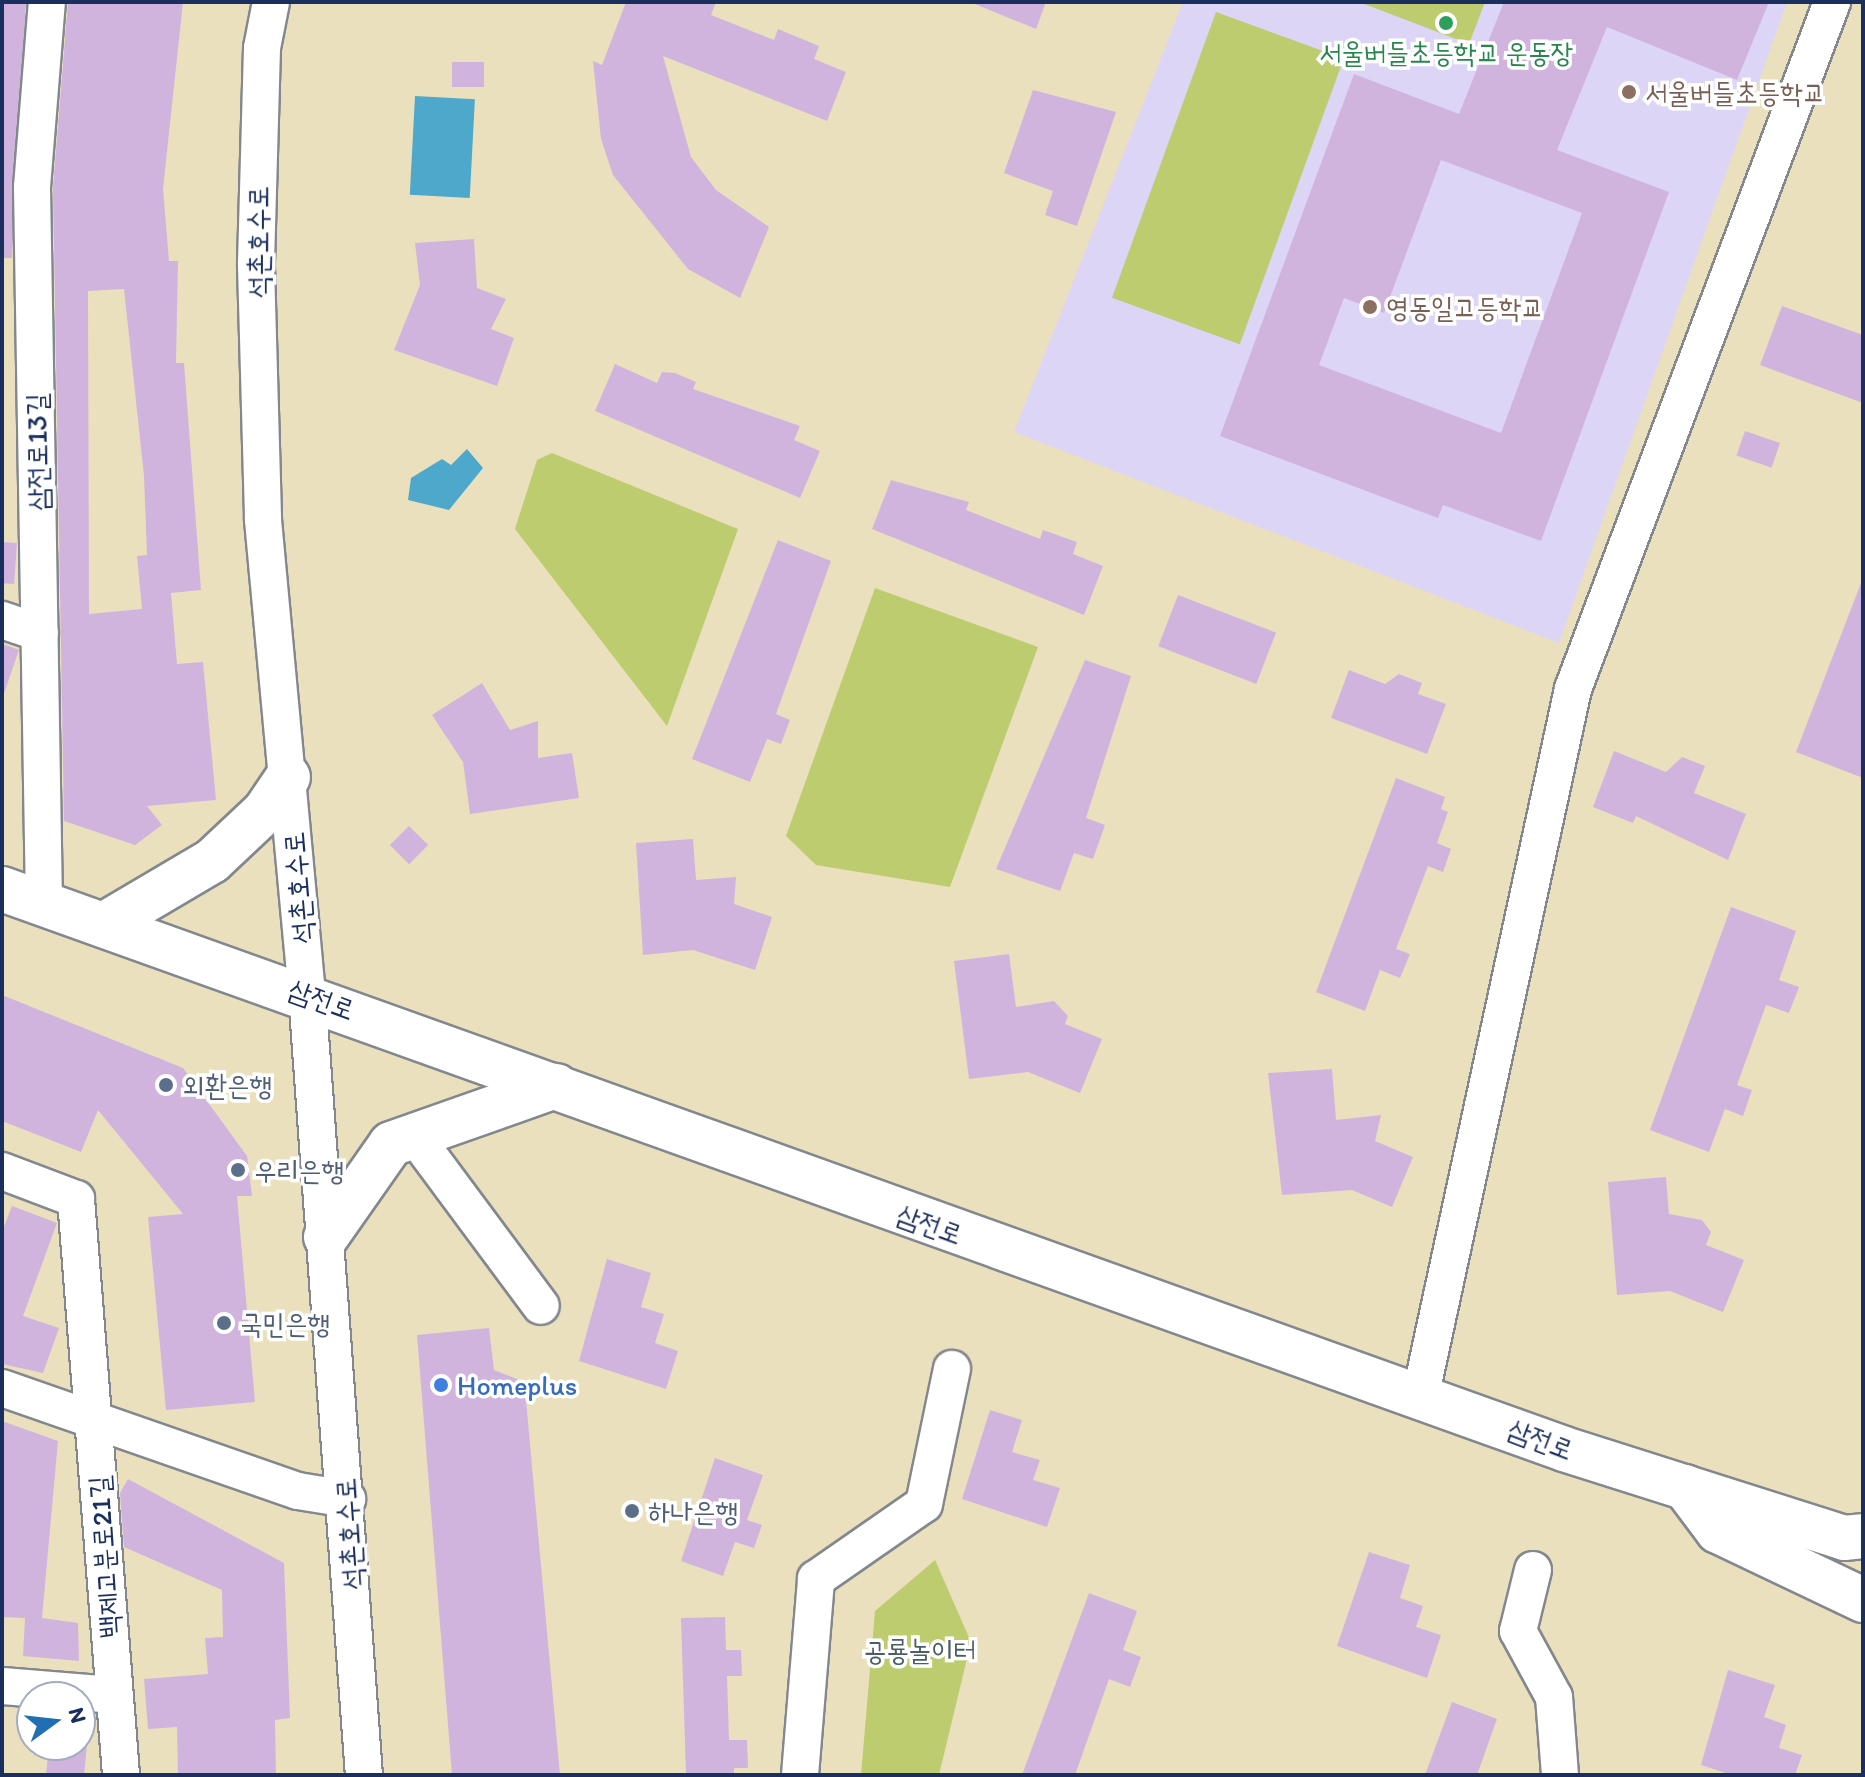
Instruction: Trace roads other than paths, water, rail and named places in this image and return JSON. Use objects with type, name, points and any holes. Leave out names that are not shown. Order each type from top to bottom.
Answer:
[{"type":"main road","points":[[105,924],[212,861],[265,811],[288,777]]},
{"type":"main road","name":"삼전로","points":[[2,889],[307,994],[940,1229],[1421,1393],[1685,1487],[1844,1538],[1863,1536]]},
{"type":"main road","points":[[326,1237],[391,1144],[556,1086]]},
{"type":"main road","points":[[1685,1487],[1718,1531],[1863,1600]]},
{"type":"street","name":"삼전로13길","points":[[44,903],[32,187],[47,2]]},
{"type":"street","name":"석촌호수로","points":[[271,2],[262,48],[256,266],[263,520],[307,994],[347,1499],[364,1775]]},
{"type":"street","points":[[1421,1393],[1573,689],[1832,2]]},
{"type":"street","points":[[2,620],[40,633]]},
{"type":"street","points":[[422,1146],[541,1306]]},
{"type":"street","name":"백제고분로21길","points":[[2,1171],[76,1199],[121,1775]]},
{"type":"street","points":[[800,1775],[816,1579],[924,1504],[952,1369]]},
{"type":"street","points":[[2,1388],[298,1491],[347,1499]]},
{"type":"street","points":[[1533,1570],[1518,1631],[1554,1697],[1560,1775]]},
{"type":"street","points":[[2,1686],[113,1695]]},
{"type":"water","points":[[415,96],[475,99],[470,198],[410,195]]},
{"type":"water","points":[[467,449],[483,468],[449,510],[408,500],[411,478],[442,459],[451,465]]},
{"type":"place","name":"서울버들초등학교 운동장","points":[[1446,23]]},
{"type":"place","name":"서울버들초등학교","points":[[1629,92]]},
{"type":"place","name":"영동일고등학교","points":[[1370,307]]},
{"type":"place","name":"외환은행","points":[[166,1085]]},
{"type":"place","name":"우리은행","points":[[238,1170]]},
{"type":"place","name":"국민은행","points":[[224,1323]]},
{"type":"place","name":"Homeplus","points":[[441,1385]]},
{"type":"place","name":"하나은행","points":[[632,1511]]},
{"type":"park label","name":"공룡놀이터","points":[[920,1650]]}]
